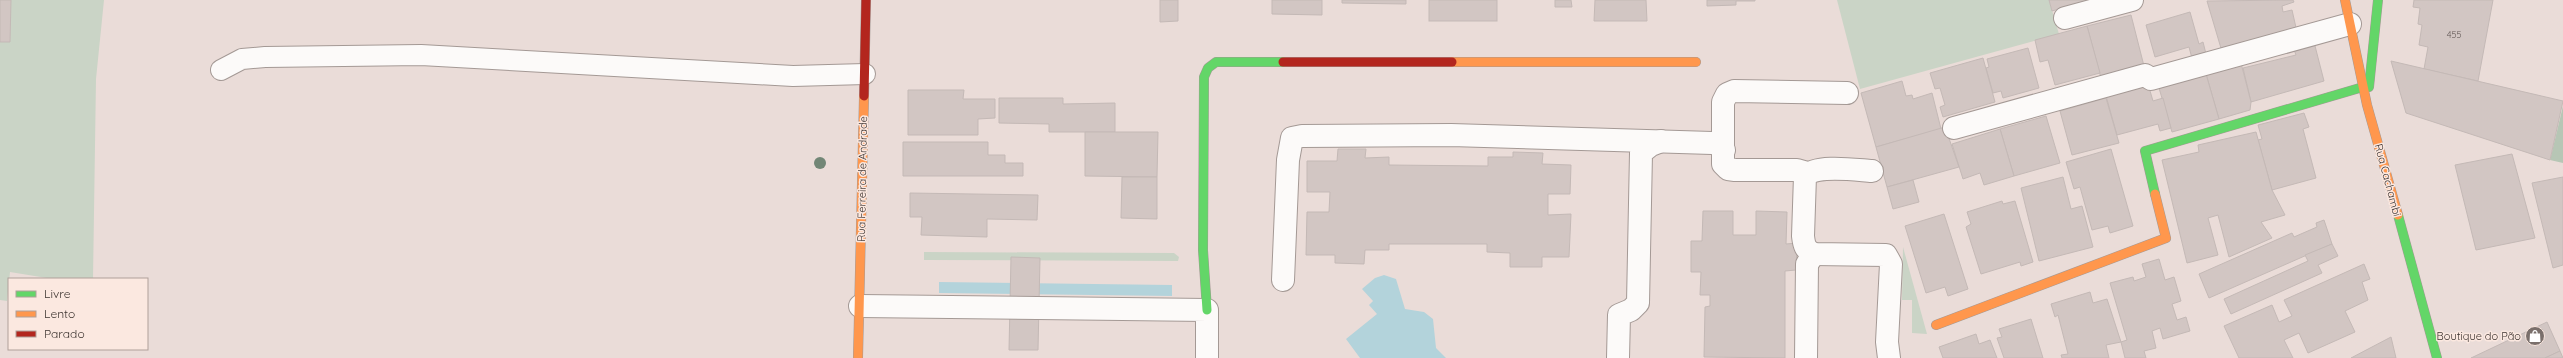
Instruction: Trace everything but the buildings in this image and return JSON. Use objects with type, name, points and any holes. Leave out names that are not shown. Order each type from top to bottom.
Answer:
[{"type":"street","name":"Rua Ferreira de Andrade","points":[[858,358],[866,0]]},
{"type":"street","points":[[2065,18],[2132,0]]},
{"type":"street","name":"Rua Cachambi","points":[[2345,0],[2367,105],[2437,358]]},
{"type":"street","points":[[2367,105],[2378,0]]},
{"type":"street","points":[[1954,128],[2145,75],[2152,79],[2350,24]]},
{"type":"street","points":[[1207,358],[1207,310],[1203,250],[1204,77],[1208,68],[1216,62],[1696,62]]},
{"type":"street","points":[[1936,325],[2166,238],[2145,150],[2363,87]]},
{"type":"street","points":[[1847,93],[1734,91],[1727,94],[1723,102],[1723,164],[1728,169],[1796,170],[1804,172],[1806,176],[1803,236],[1804,246],[1808,252],[1814,254],[1886,255],[1891,264],[1887,342],[1889,358]]},
{"type":"street","points":[[1283,280],[1288,160],[1292,138],[1302,136],[1451,135],[1712,143],[1721,144],[1724,150]]},
{"type":"street","points":[[1618,358],[1619,315],[1631,310],[1638,303],[1641,152],[1651,145],[1661,141]]},
{"type":"street","points":[[1806,176],[1811,171],[1821,170],[1872,171]]},
{"type":"street","points":[[1806,358],[1807,264],[1814,254]]},
{"type":"street","points":[[860,306],[1207,310]]},
{"type":"lane","points":[[221,70],[242,59],[265,57],[421,55],[794,76],[865,74]]},
{"type":"green space","points":[[0,0],[104,0],[96,79],[93,278],[47,278],[10,272],[9,278],[8,278],[7,301],[0,300]]},
{"type":"green space","points":[[1837,0],[2049,0],[2059,34],[1860,89]]},
{"type":"green space","points":[[2563,106],[2563,163],[2550,160]]},
{"type":"green space","points":[[1903,247],[1927,334],[1912,333],[1912,300],[1902,300]]},
{"type":"green space","points":[[924,252],[1174,253],[1179,257],[1178,261],[924,260]]},
{"type":"water","points":[[1384,275],[1396,279],[1405,309],[1424,312],[1433,319],[1436,348],[1446,358],[1360,358],[1346,339],[1377,314],[1369,305],[1373,301],[1362,289],[1375,278]]},
{"type":"water","points":[[939,282],[1172,285],[1172,296],[939,293]]},
{"type":"traffic: fast","points":[[2369,87],[2378,0]]},
{"type":"traffic: fast","points":[[1207,310],[1203,250],[1204,77],[1208,68],[1216,62],[1283,62]]},
{"type":"traffic: fast","points":[[2155,194],[2145,151],[2363,87]]},
{"type":"traffic: fast","points":[[2398,215],[2437,358]]},
{"type":"traffic: slow","points":[[2345,0],[2367,105],[2398,215]]},
{"type":"traffic: slow","points":[[1452,62],[1696,62]]},
{"type":"traffic: slow","points":[[858,358],[864,96]]},
{"type":"traffic: slow","points":[[1936,325],[2166,238],[2155,194]]},
{"type":"traffic: jam","points":[[864,96],[866,0]]},
{"type":"traffic: jam","points":[[1283,62],[1452,62]]},
{"type":"place","name":"Boutique do Pão","points":[[2535,336]]}]
